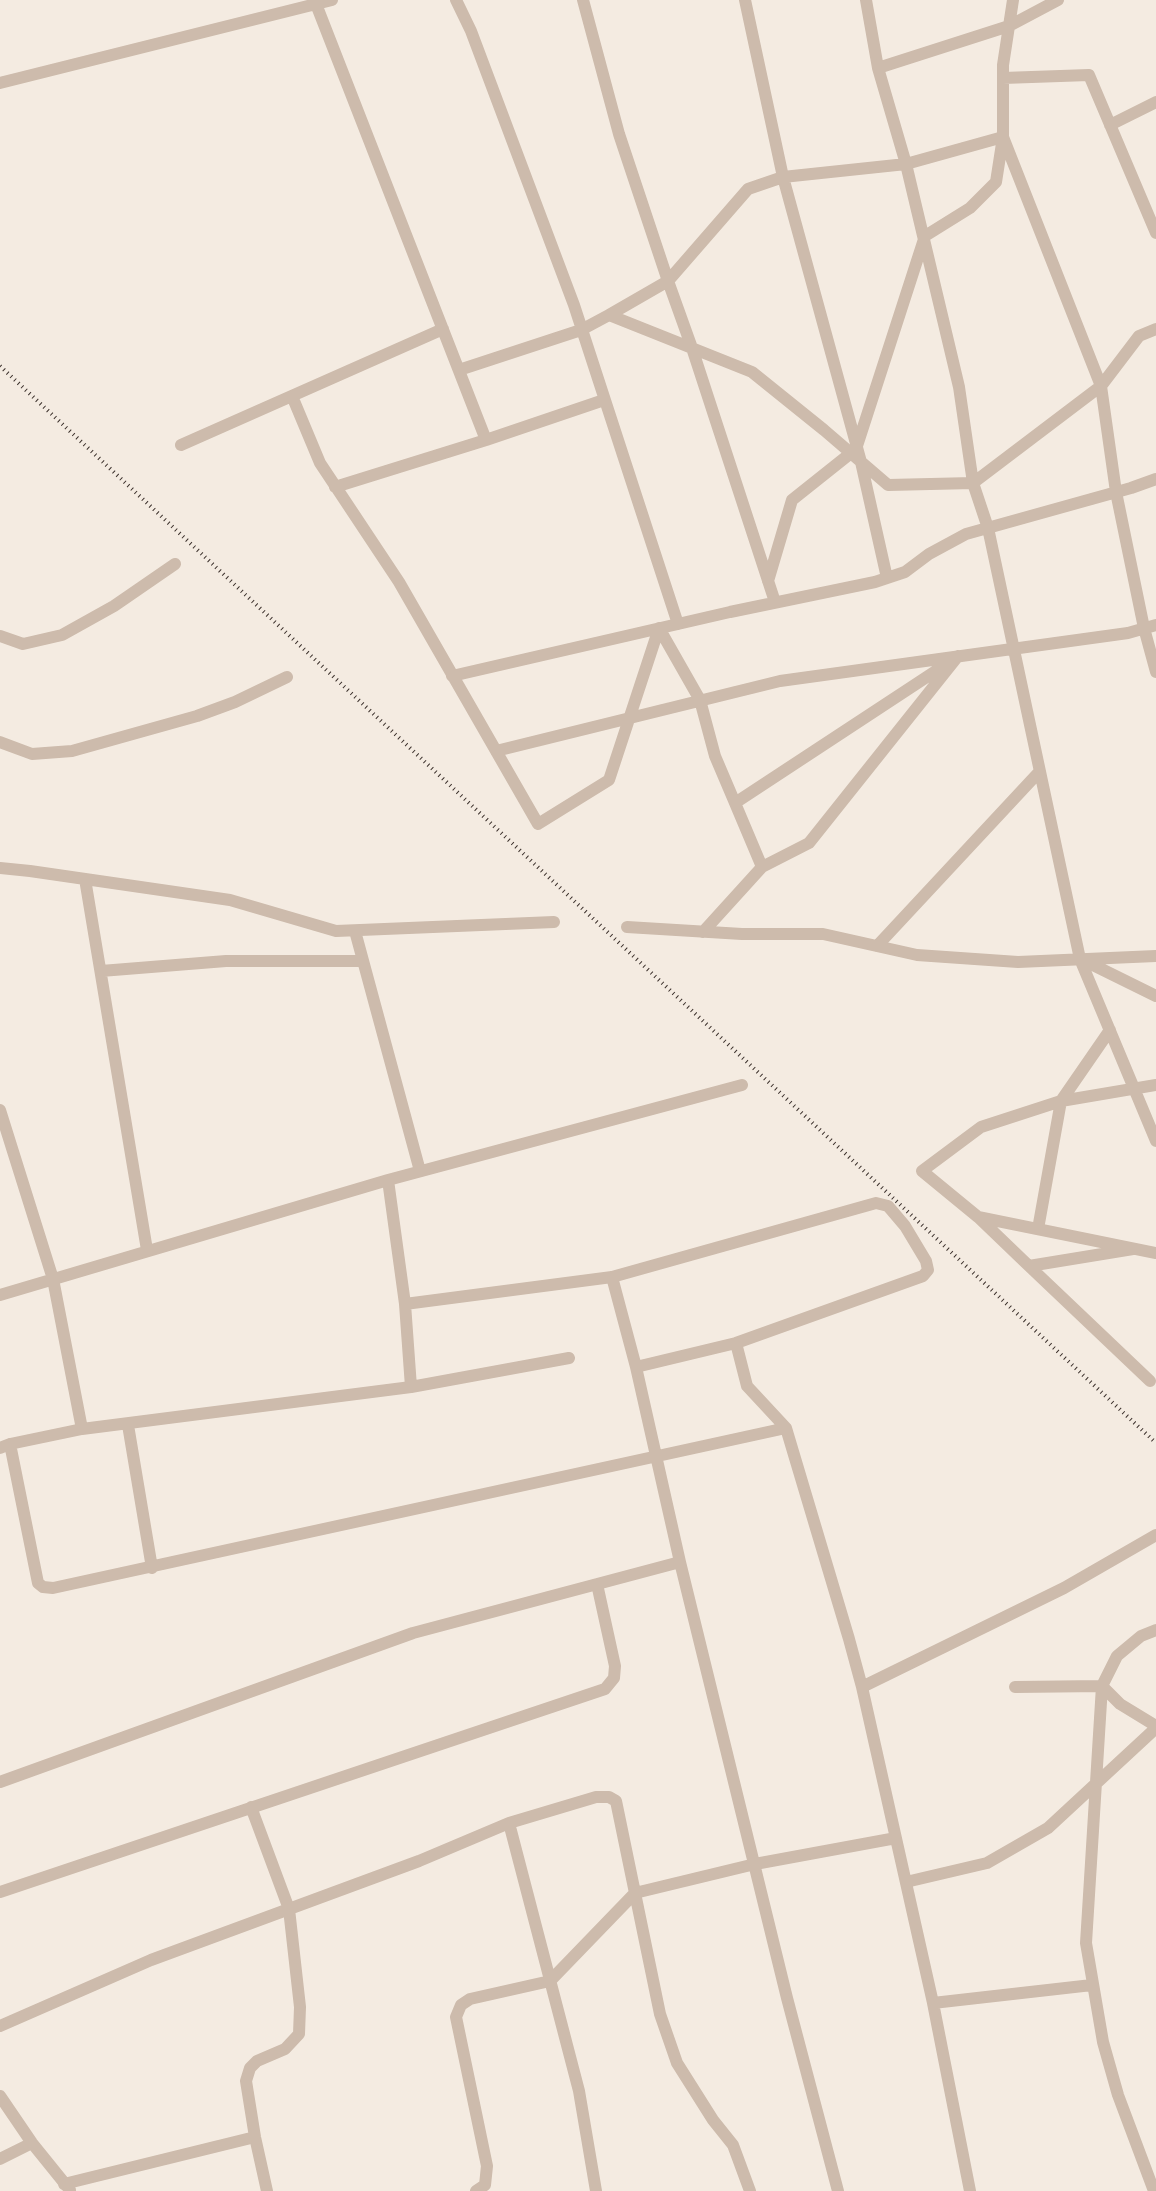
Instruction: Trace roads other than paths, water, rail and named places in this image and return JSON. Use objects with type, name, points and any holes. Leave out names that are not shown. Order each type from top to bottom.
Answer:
[{"type":"street","points":[[0,83],[332,0]]},
{"type":"street","points":[[456,0],[471,32],[581,330],[678,624]]},
{"type":"street","points":[[583,0],[619,134],[692,348],[775,602]]},
{"type":"street","points":[[745,0],[783,177],[854,449],[861,462],[887,578]]},
{"type":"street","points":[[866,0],[878,68],[925,236],[959,387],[973,483],[988,528],[1080,959],[1156,1141]]},
{"type":"street","points":[[768,581],[792,500],[854,449],[925,236],[970,208],[996,182],[1003,137],[1003,66],[1013,0]]},
{"type":"street","points":[[878,68],[1009,26],[1058,0]]},
{"type":"street","points":[[316,4],[486,440]]},
{"type":"street","points":[[1003,78],[1089,75],[1156,232]]},
{"type":"street","points":[[1110,125],[1156,102]]},
{"type":"street","points":[[459,370],[581,330],[668,282],[748,189],[783,177],[906,164],[1003,137]]},
{"type":"street","points":[[1003,137],[1101,386],[1116,492],[1150,627],[1156,672]]},
{"type":"street","points":[[609,315],[752,372],[854,449]]},
{"type":"street","points":[[861,462],[888,485],[973,483],[1101,386],[1139,336],[1156,329]]},
{"type":"street","points":[[182,445],[443,330]]},
{"type":"street","points":[[292,396],[320,463],[398,582],[538,824],[609,780],[659,628]]},
{"type":"street","points":[[335,487],[486,440],[604,400]]},
{"type":"street","points":[[452,676],[887,578],[905,572],[929,554],[966,534],[1156,479]]},
{"type":"street","points":[[0,636],[23,644],[62,635],[114,606],[175,564]]},
{"type":"street","points":[[496,751],[780,681],[1128,633],[1150,627]]},
{"type":"street","points":[[659,628],[700,700],[715,756],[762,867]]},
{"type":"street","points":[[736,803],[958,656]]},
{"type":"street","points":[[704,932],[762,867],[809,843],[958,656]]},
{"type":"street","points":[[0,742],[32,754],[72,751],[197,716],[235,702],[288,677]]},
{"type":"street","points":[[876,946],[1040,771]]},
{"type":"street","points":[[0,868],[230,900],[336,931],[554,922]]},
{"type":"street","points":[[86,879],[148,1250]]},
{"type":"street","points":[[627,927],[704,932],[823,934],[917,955],[1018,962],[1156,956]]},
{"type":"street","points":[[355,931],[420,1171]]},
{"type":"street","points":[[1080,959],[1156,996]]},
{"type":"street","points":[[100,971],[226,961],[363,961]]},
{"type":"street","points":[[1038,1229],[1060,1101],[1110,1030]]},
{"type":"street","points":[[0,1295],[388,1180],[742,1085]]},
{"type":"street","points":[[1154,1382],[1028,1266],[978,1217],[922,1170],[981,1127],[1060,1101],[1156,1085]]},
{"type":"street","points":[[0,1110],[53,1279],[82,1429]]},
{"type":"street","points":[[388,1180],[405,1304],[411,1387]]},
{"type":"street","points":[[405,1304],[612,1277],[876,1203],[888,1206],[905,1226],[926,1260],[928,1270],[923,1276],[736,1343],[636,1368]]},
{"type":"street","points":[[978,1217],[1156,1253]]},
{"type":"street","points":[[1028,1266],[1133,1249]]},
{"type":"street","points":[[612,1277],[636,1368],[655,1458],[787,1998],[838,2191]]},
{"type":"street","points":[[736,1343],[747,1386],[786,1428],[862,1687],[933,2003],[970,2191]]},
{"type":"street","points":[[569,1358],[411,1387],[128,1425],[82,1429],[5,1446],[38,1583],[43,1587],[53,1588],[152,1568],[786,1428]]},
{"type":"street","points":[[128,1425],[152,1568]]},
{"type":"street","points":[[862,1687],[1064,1588],[1156,1535]]},
{"type":"street","points":[[0,1782],[413,1633],[680,1562]]},
{"type":"street","points":[[0,1892],[605,1689],[614,1678],[615,1666],[597,1584]]},
{"type":"street","points":[[1154,2191],[1118,2095],[1103,2042],[1086,1943],[1102,1686],[1117,1656],[1141,1636],[1156,1630]]},
{"type":"street","points":[[906,1882],[987,1863],[1048,1828],[1156,1727],[1120,1704],[1102,1686],[1015,1687]]},
{"type":"street","points":[[0,2026],[151,1960],[419,1861],[509,1823],[596,1797],[609,1797],[616,1801],[660,2014],[677,2063],[713,2120],[733,2145],[750,2191]]},
{"type":"street","points":[[250,1807],[289,1909],[300,2007],[299,2034],[284,2049],[257,2061],[250,2068],[246,2081],[254,2137],[267,2191]]},
{"type":"street","points":[[509,1823],[579,2091],[596,2191]]},
{"type":"street","points":[[476,2191],[484,2185],[487,2166],[456,2016],[461,2005],[470,1999],[550,1981],[635,1893],[755,1864],[896,1838]]},
{"type":"street","points":[[933,2003],[1092,1985]]},
{"type":"street","points":[[0,2096],[32,2143],[68,2188],[254,2137]]},
{"type":"street","points":[[0,2159],[32,2143]]},
{"type":"railway","points":[[0,366],[1156,1443]]}]
